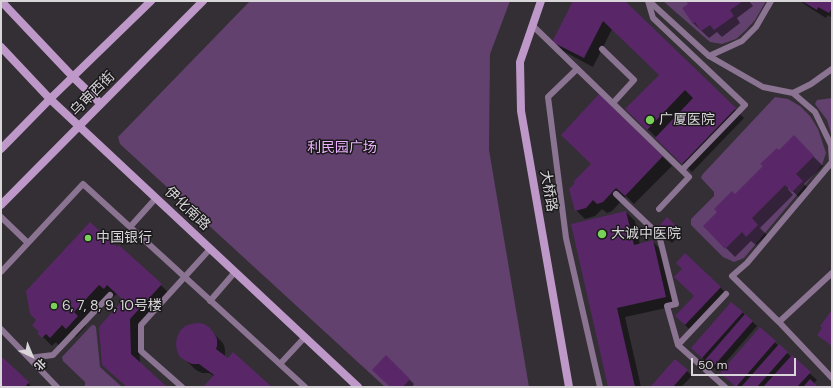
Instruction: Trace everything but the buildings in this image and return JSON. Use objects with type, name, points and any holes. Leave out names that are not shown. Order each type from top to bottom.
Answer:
[{"type":"main road","points":[[1,1],[72,77],[101,104]]},
{"type":"main road","name":"乌审西街","points":[[1,149],[72,77],[151,1]]},
{"type":"main road","name":"乌审西街","points":[[1,205],[203,1]]},
{"type":"main road","name":"大桥路","points":[[541,1],[520,62],[521,111],[569,387]]},
{"type":"main road","name":"伊化南路","points":[[1,47],[50,100],[358,387]]},
{"type":"lane","points":[[649,1],[709,56],[763,87],[793,93],[815,112],[831,145],[832,162],[747,263],[732,276],[779,322],[832,378]]},
{"type":"lane","points":[[649,1],[653,18],[745,105],[682,170]]},
{"type":"lane","points":[[709,56],[742,42],[756,27],[771,1]]},
{"type":"lane","points":[[533,26],[689,177],[659,209]]},
{"type":"lane","points":[[602,49],[634,80],[613,103]]},
{"type":"lane","points":[[577,68],[548,97],[566,238],[600,387]]},
{"type":"lane","points":[[793,93],[811,84],[832,69]]},
{"type":"lane","points":[[1,272],[83,184],[305,387]]},
{"type":"lane","points":[[616,194],[659,235],[676,304],[667,306],[678,345],[725,387]]},
{"type":"lane","points":[[130,227],[156,198]]},
{"type":"lane","points":[[1,217],[28,243]]},
{"type":"lane","points":[[182,387],[141,351],[141,325],[210,249]]},
{"type":"lane","points":[[210,300],[235,272]]},
{"type":"lane","points":[[779,322],[832,273]]},
{"type":"lane","points":[[678,345],[726,294]]},
{"type":"lane","points":[[29,358],[54,355],[110,295]]},
{"type":"lane","points":[[1,329],[57,387]]},
{"type":"lane","points":[[280,364],[305,338]]},
{"type":"green space","name":"利民园广场","points":[[250,1],[510,1],[490,54],[489,150],[529,387],[385,387],[120,144],[118,137]]},
{"type":"green space","points":[[663,1],[766,1],[755,20],[746,30],[736,39],[722,44],[710,42]]},
{"type":"green space","points":[[775,97],[788,99],[800,106],[810,116],[818,129],[826,153],[822,165],[744,258],[734,262],[723,257],[691,225],[691,219],[714,196],[714,192],[701,178],[702,175]]},
{"type":"green space","points":[[832,98],[832,137],[827,120],[815,104],[817,100]]},
{"type":"green space","points":[[92,325],[96,327],[100,367],[122,387],[83,387],[85,382],[63,361],[62,357]]},
{"type":"place","name":"广厦医院","points":[[650,120]]},
{"type":"place","name":"大诚中医院","points":[[602,234]]},
{"type":"place","name":"中国银行","points":[[88,238]]},
{"type":"place","name":"6, 7, 8, 9, 10号楼","points":[[54,306]]}]
